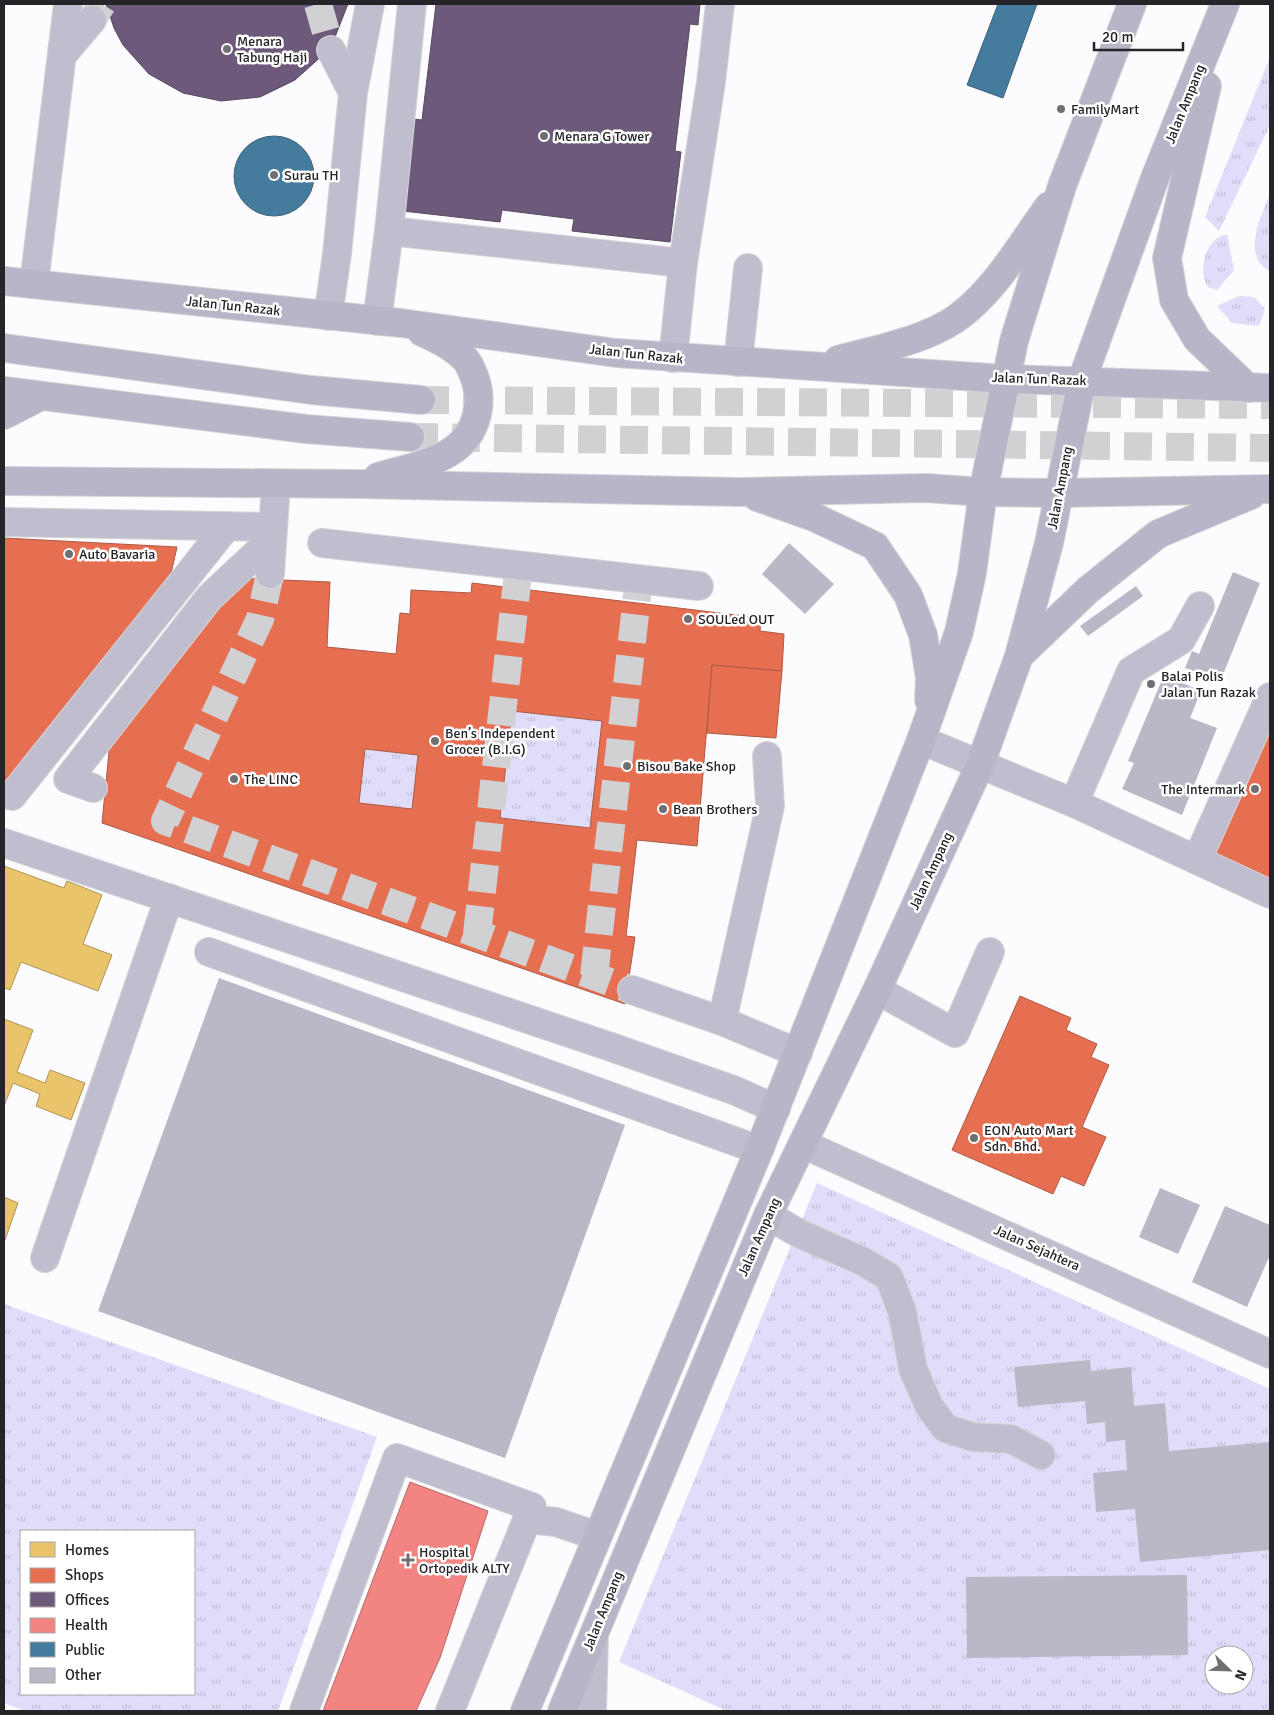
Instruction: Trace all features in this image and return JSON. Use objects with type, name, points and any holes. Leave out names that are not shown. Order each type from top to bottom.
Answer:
[{"type":"main road","points":[[525,1711],[776,1109],[924,731],[959,632],[972,573],[983,492],[1014,341],[1062,186],[1132,4]]},
{"type":"main road","points":[[1226,4],[1167,258],[1174,300],[1197,339],[1259,388]]},
{"type":"main road","name":"Jalan Ampang","points":[[562,1711],[768,1215],[877,990],[980,765],[1019,656],[1049,544],[1082,380],[1155,178],[1226,4]]},
{"type":"main road","points":[[820,365],[925,334],[954,320],[998,278],[1062,186]]},
{"type":"main road","name":"Jalan Tun Razak","points":[[4,281],[389,322],[616,353],[673,358],[801,367],[820,365],[1006,379],[1082,380],[1259,388]]},
{"type":"main road","points":[[358,484],[451,452],[462,442],[476,422],[478,384],[466,359],[447,344],[389,322]]},
{"type":"main road","points":[[4,348],[311,390],[421,400]]},
{"type":"main road","points":[[4,390],[306,429],[410,437]]},
{"type":"main road","points":[[4,414],[41,396]]},
{"type":"main road","points":[[4,481],[358,484],[739,492],[926,488],[983,492],[1058,493],[1267,489]]},
{"type":"main road","points":[[1019,656],[1088,590],[1158,534],[1267,489]]},
{"type":"main road","points":[[739,492],[814,517],[875,546],[908,595],[924,635],[930,678],[924,731]]},
{"type":"street","points":[[34,284],[64,53],[68,4]]},
{"type":"street","points":[[328,316],[337,254],[353,92],[370,4]]},
{"type":"street","points":[[389,322],[389,231],[412,4]]},
{"type":"street","points":[[673,358],[683,263],[711,82],[720,4]]},
{"type":"street","points":[[64,53],[92,20]]},
{"type":"street","points":[[331,50],[353,92]]},
{"type":"street","points":[[389,231],[683,263]]},
{"type":"street","points":[[738,362],[748,268]]},
{"type":"street","points":[[270,574],[276,484]]},
{"type":"street","points":[[4,522],[227,526],[273,533]]},
{"type":"street","points":[[12,796],[227,526]]},
{"type":"street","points":[[93,788],[68,780],[208,598],[273,533]]},
{"type":"street","points":[[322,543],[699,586]]},
{"type":"street","points":[[1074,803],[1131,671],[1181,640],[1200,606]]},
{"type":"street","points":[[1197,860],[1270,697]]},
{"type":"street","points":[[924,731],[980,765],[1074,803],[1270,894]]},
{"type":"street","points":[[722,1021],[770,806],[767,756]]},
{"type":"street","points":[[4,843],[604,1045],[736,1091],[776,1109]]},
{"type":"street","points":[[44,1258],[169,898]]},
{"type":"street","points":[[209,952],[759,1150]]},
{"type":"street","points":[[877,990],[955,1033],[990,952]]},
{"type":"street","points":[[632,990],[722,1021],[798,1053]]},
{"type":"street","name":"Jalan Sejahtera","points":[[803,1144],[1270,1354]]},
{"type":"street","points":[[768,1215],[798,1233],[862,1261],[889,1276],[902,1311],[914,1369],[929,1406],[945,1428],[973,1437],[1011,1439],[1042,1455]]},
{"type":"street","points":[[304,1711],[368,1558],[396,1458],[417,1472],[532,1507],[450,1711]]},
{"type":"street","points":[[527,1519],[556,1522],[597,1536]]},
{"type":"street","points":[[592,1711],[594,1632]]},
{"type":"green space","points":[[1270,57],[1270,125],[1219,231],[1205,217]]},
{"type":"green space","points":[[1270,194],[1270,271],[1261,265],[1256,256],[1255,246],[1258,224]]},
{"type":"green space","points":[[1227,234],[1234,270],[1217,290],[1208,287],[1205,282],[1203,269],[1205,256],[1217,238]]},
{"type":"green space","points":[[1239,296],[1254,297],[1265,309],[1259,326],[1232,323],[1217,306]]},
{"type":"green space","points":[[512,711],[602,721],[590,828],[500,818]]},
{"type":"green space","points":[[365,749],[418,755],[412,809],[359,803]]},
{"type":"green space","points":[[817,1183],[1270,1389],[1270,1711],[727,1711],[619,1662]]},
{"type":"green space","points":[[4,1304],[377,1437],[278,1711],[25,1711],[4,1703]]},
{"type":"building: Homes","points":[[4,866],[64,888],[67,881],[102,895],[83,944],[112,955],[98,991],[21,962],[10,990],[4,988]]},
{"type":"building: Homes","points":[[4,1019],[33,1030],[17,1072],[45,1083],[50,1070],[85,1083],[71,1120],[36,1106],[40,1094],[13,1083],[4,1106]]},
{"type":"building: Homes","points":[[4,1197],[18,1203],[5,1240],[4,1239]]},
{"type":"building: Shops","points":[[4,538],[177,547],[170,578],[8,781],[4,780]]},
{"type":"building: Shops","name":"The LINC","points":[[236,578],[330,582],[327,647],[396,654],[400,613],[410,614],[411,590],[471,593],[472,583],[761,618],[760,631],[784,634],[782,671],[712,665],[697,846],[637,840],[626,936],[635,937],[625,1004],[102,823],[109,752],[97,749]],"holes":[[[512,711],[602,721],[590,828],[500,818]],[[365,749],[418,755],[412,809],[359,803]]]},
{"type":"building: Shops","points":[[712,665],[782,671],[776,738],[707,733]]},
{"type":"building: Shops","name":"The Intermark","points":[[1270,724],[1270,885],[1210,855]]},
{"type":"building: Shops","points":[[1020,996],[1071,1018],[1066,1030],[1097,1044],[1091,1057],[1109,1065],[1082,1127],[1106,1137],[1084,1186],[1061,1176],[1053,1194],[952,1150]]},
{"type":"building: Offices","name":"Menara Tabung Haji","points":[[106,4],[348,4],[335,37],[324,54],[295,80],[260,97],[221,101],[183,93],[149,74],[123,45],[114,28]]},
{"type":"building: Offices","name":"Menara G Tower","points":[[436,4],[700,4],[698,25],[690,24],[675,151],[681,152],[670,242],[572,231],[574,219],[502,210],[500,222],[403,211],[414,119],[422,120]]},
{"type":"building: Health","points":[[410,1482],[488,1511],[440,1658],[416,1711],[323,1711]]},
{"type":"building: Public","points":[[998,4],[1037,4],[1003,98],[967,85]]},
{"type":"building: Public","name":"Surau TH","points":[[274,136],[289,139],[302,148],[311,161],[314,176],[311,191],[302,204],[289,213],[274,216],[259,213],[246,204],[237,191],[234,176],[237,161],[246,148],[259,139]]},
{"type":"building: Other","points":[[789,543],[834,584],[805,614],[762,574]]},
{"type":"building: Other","points":[[1233,572],[1260,583],[1220,682],[1185,668],[1192,651],[1199,654]]},
{"type":"building: Other","points":[[1136,586],[1143,596],[1088,636],[1080,626]]},
{"type":"building: Other","points":[[1164,675],[1201,691],[1190,718],[1217,728],[1182,815],[1122,789],[1134,763],[1128,761]]},
{"type":"building: Other","points":[[219,978],[625,1125],[505,1458],[98,1311]]},
{"type":"building: Other","points":[[1160,1188],[1200,1205],[1178,1254],[1139,1237]]},
{"type":"building: Other","points":[[1225,1206],[1270,1225],[1270,1255],[1247,1307],[1192,1282]]},
{"type":"building: Other","points":[[1090,1360],[1091,1371],[1131,1367],[1134,1406],[1165,1403],[1169,1451],[1270,1442],[1270,1550],[1140,1562],[1135,1509],[1096,1512],[1093,1473],[1127,1470],[1125,1440],[1106,1442],[1105,1422],[1087,1424],[1085,1401],[1018,1407],[1014,1367]]},
{"type":"building: Other","points":[[1187,1575],[1188,1655],[967,1658],[966,1577]]},
{"type":"tunnel","points":[[92,20],[102,4]]},
{"type":"tunnel","points":[[318,4],[331,50]]},
{"type":"tunnel","points":[[421,400],[1270,405]]},
{"type":"tunnel","points":[[410,437],[1270,448]]},
{"type":"tunnel","points":[[477,934],[519,565]]},
{"type":"tunnel","points":[[270,574],[260,619],[165,821],[632,990]]},
{"type":"tunnel","points":[[594,976],[639,579]]},
{"type":"place","name":"Menara Tabung Haji","points":[[227,49]]},
{"type":"place","name":"FamilyMart","points":[[1061,109]]},
{"type":"place","name":"Menara G Tower","points":[[544,136]]},
{"type":"place","name":"Surau TH","points":[[274,175]]},
{"type":"place","name":"Auto Bavaria","points":[[69,554]]},
{"type":"place","name":"SOULed OUT","points":[[688,619]]},
{"type":"place","name":"Balai Polis Jalan Tun Razak","points":[[1151,684]]},
{"type":"place","name":"Ben’s Independent Grocer (B.I.G)","points":[[435,741]]},
{"type":"place","name":"Bisou Bake Shop","points":[[627,766]]},
{"type":"place","name":"The LINC","points":[[234,779]]},
{"type":"place","name":"The Intermark","points":[[1255,789]]},
{"type":"place","name":"Bean Brothers","points":[[663,809]]},
{"type":"place","name":"EON Auto Mart Sdn. Bhd.","points":[[974,1138]]},
{"type":"place","name":"Hospital Ortopedik ALTY","points":[[408,1560]]}]
